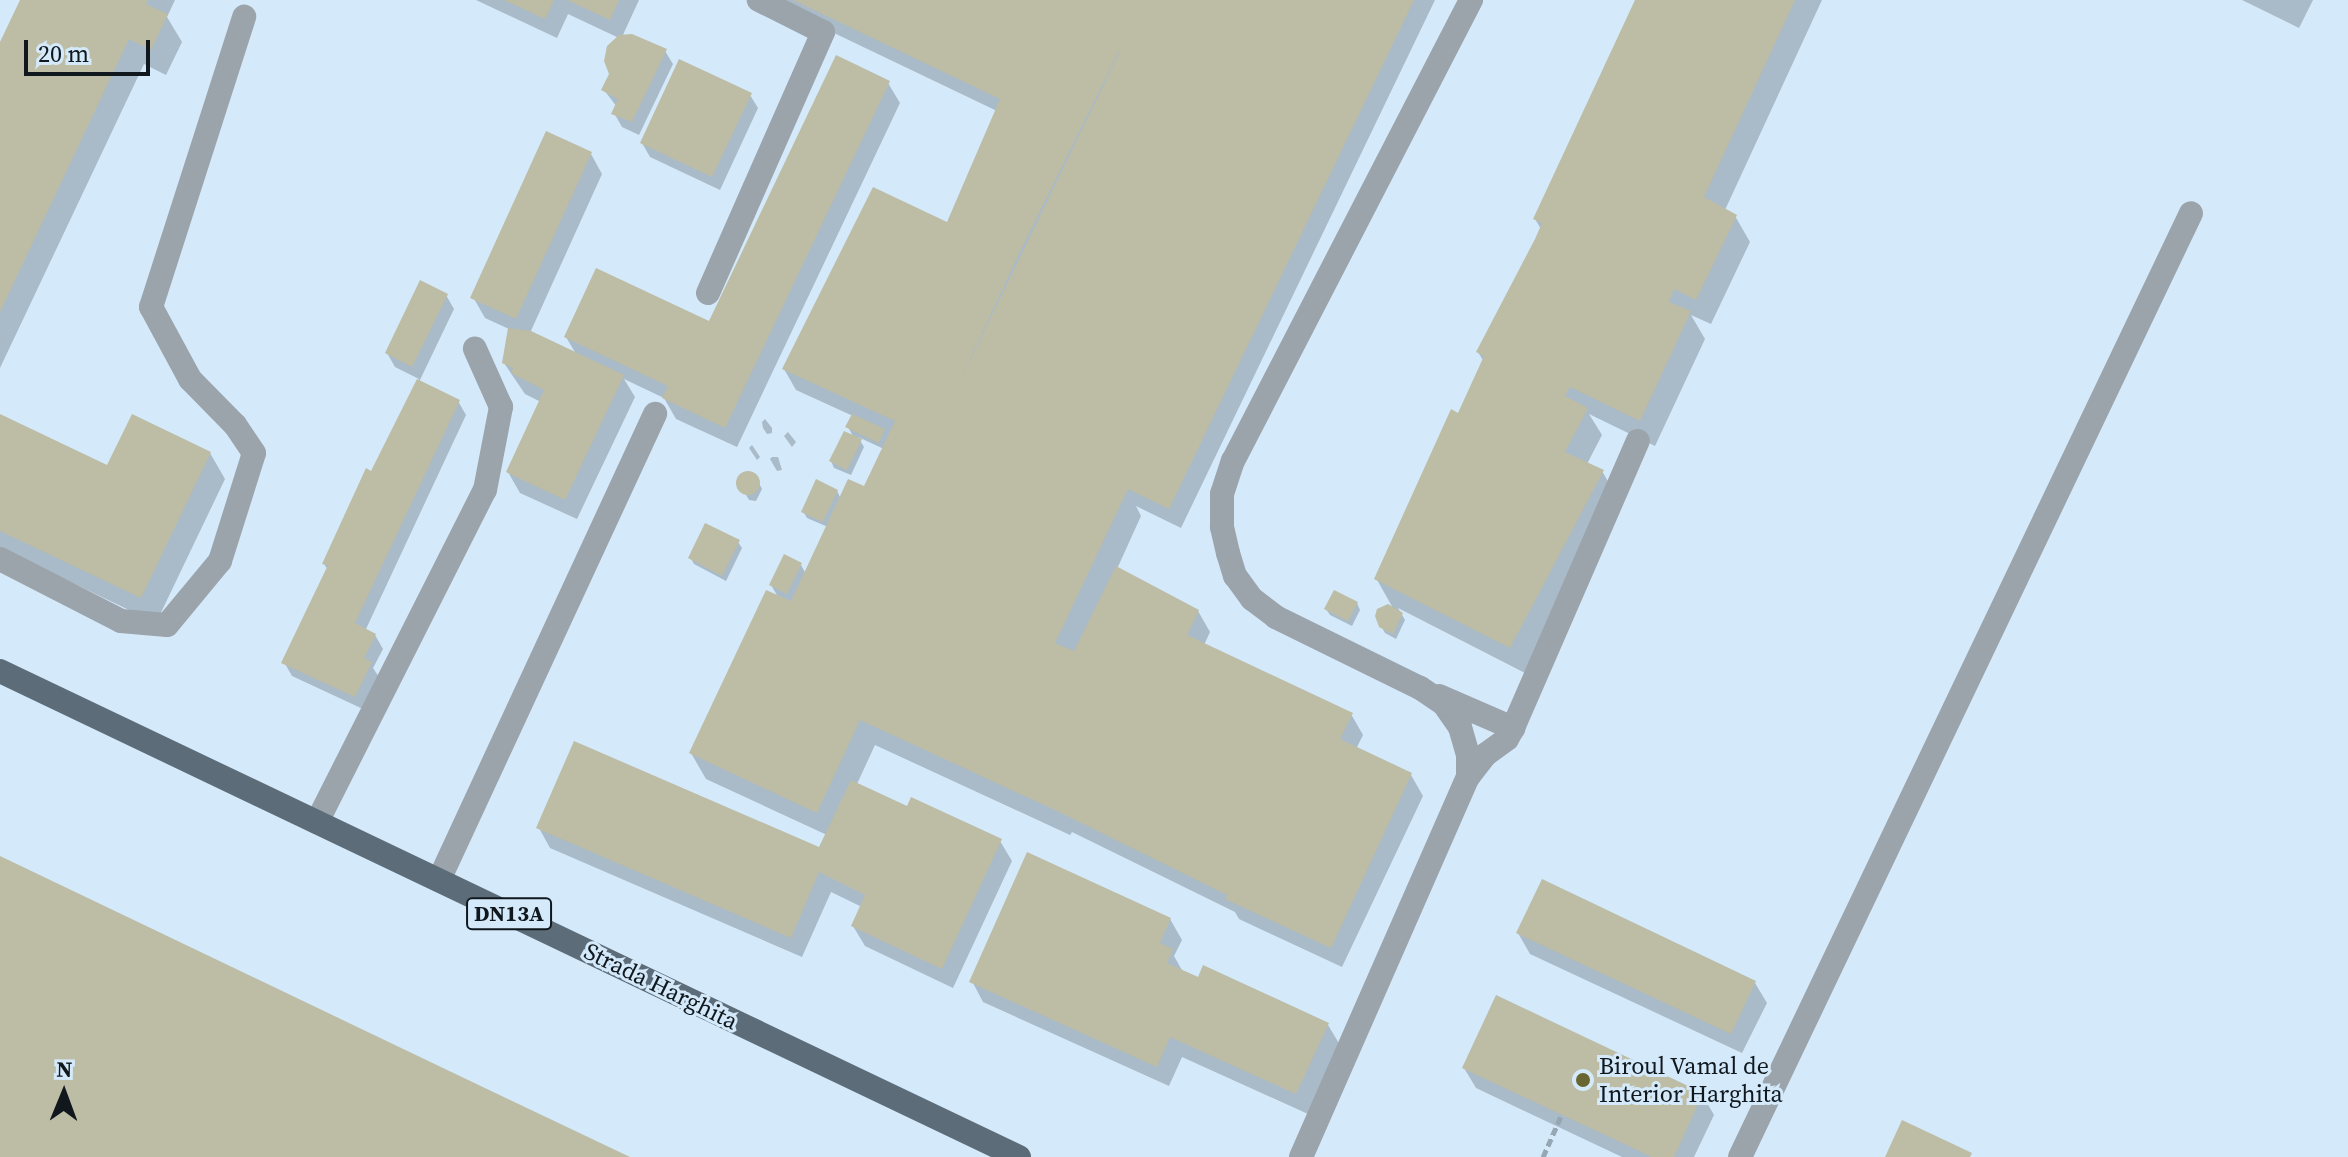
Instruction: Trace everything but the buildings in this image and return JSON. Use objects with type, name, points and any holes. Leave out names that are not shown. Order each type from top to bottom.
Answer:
[{"type":"main road","name":"Strada Harghita","points":[[0,671],[1019,1157]]},
{"type":"lane","points":[[708,293],[823,32],[759,0]]},
{"type":"lane","points":[[1471,0],[1233,461],[1222,494],[1222,527],[1235,576],[1252,599],[1276,617],[1420,688],[1513,728]]},
{"type":"lane","points":[[0,559],[121,621],[167,625],[220,561],[254,453],[235,425],[190,379],[151,307],[244,17]]},
{"type":"lane","points":[[1740,1157],[2191,213]]},
{"type":"lane","points":[[317,822],[485,490],[501,407],[475,349]]},
{"type":"lane","points":[[439,880],[655,414]]},
{"type":"lane","points":[[1301,1157],[1468,777],[1485,755],[1507,739],[1513,728],[1638,441]]},
{"type":"lane","points":[[1420,688],[1444,704],[1460,727],[1468,755],[1468,777]]},
{"type":"path","points":[[1543,1157],[1562,1114]]},
{"type":"place","name":"Biroul Vamal de Interior Harghita","points":[[1583,1080]]}]
